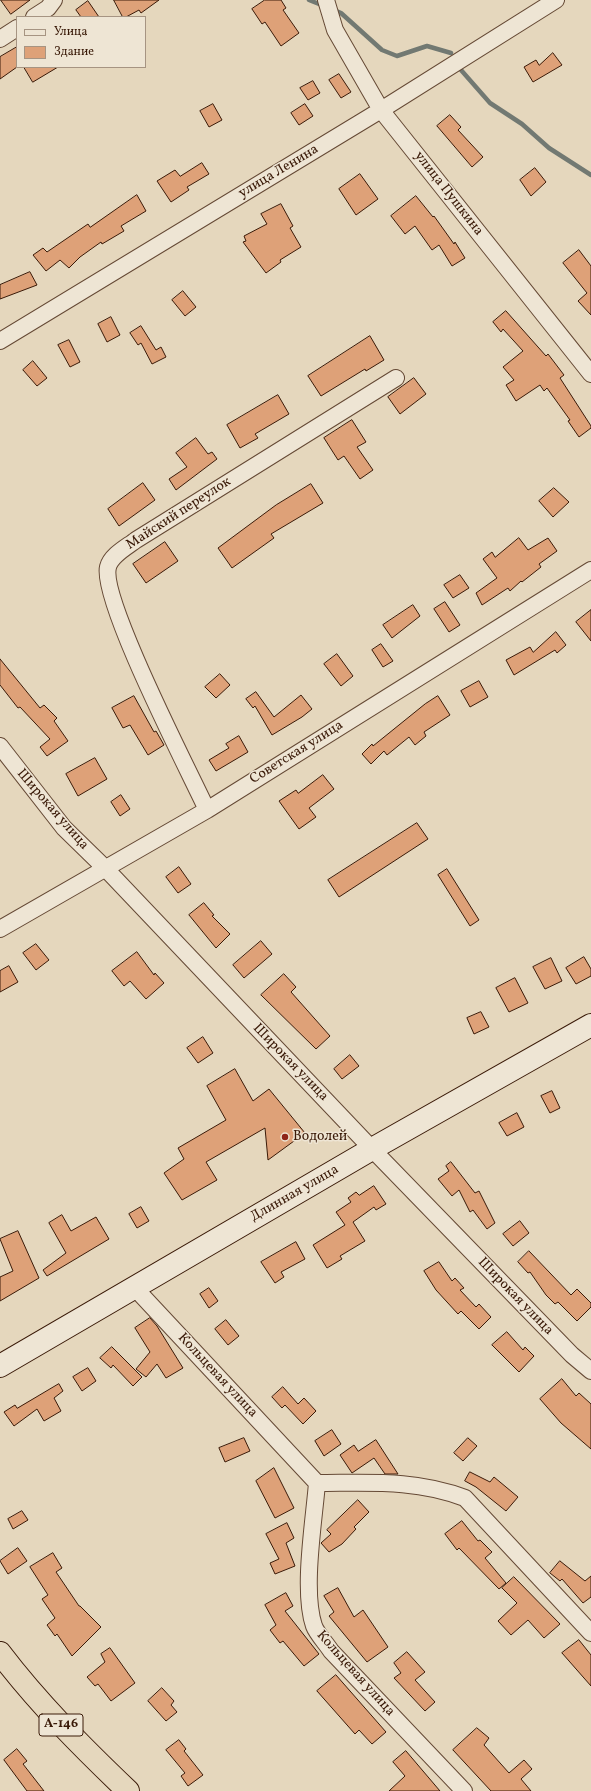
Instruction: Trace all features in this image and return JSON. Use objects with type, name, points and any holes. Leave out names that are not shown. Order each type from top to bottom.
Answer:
[{"type":"highway","name":"А-146","points":[[0,1653],[75,1740],[128,1791]]},
{"type":"main road","name":"Длинная улица","points":[[0,1366],[372,1149],[591,1025]]},
{"type":"street","points":[[36,16],[48,8],[54,0]]},
{"type":"street","name":"улица Пушкина","points":[[326,0],[335,30],[381,110],[591,374]]},
{"type":"street","name":"улица Ленина","points":[[0,341],[381,110],[556,0]]},
{"type":"street","points":[[0,39],[16,29]]},
{"type":"street","name":"Майский переулок","points":[[207,810],[135,657],[110,590],[108,568],[115,556],[136,540],[396,378]]},
{"type":"street","name":"Советская улица","points":[[0,929],[207,810],[591,570]]},
{"type":"street","name":"Широкая улица","points":[[0,746],[64,828],[106,869],[372,1149],[572,1355],[591,1371]]},
{"type":"street","name":"Кольцевая улица","points":[[134,1287],[317,1482],[309,1572],[309,1611],[314,1628],[331,1650],[464,1791]]},
{"type":"street","points":[[317,1482],[403,1483],[442,1489],[465,1498],[591,1633]]},
{"type":"building","points":[[1,0],[30,0],[11,14]]},
{"type":"building","points":[[114,0],[159,0],[141,13],[139,10],[128,16],[122,16]]},
{"type":"building","points":[[265,0],[281,0],[286,8],[283,10],[299,33],[281,46],[265,22],[262,24],[252,9]]},
{"type":"building","points":[[88,1],[98,16],[80,16],[76,10]]},
{"type":"building","points":[[16,48],[16,68],[0,79],[0,57]]},
{"type":"building","points":[[553,53],[562,65],[533,82],[524,67],[536,60],[539,65]]},
{"type":"building","points":[[25,68],[56,68],[33,82]]},
{"type":"building","points":[[339,74],[351,92],[341,98],[329,80]]},
{"type":"building","points":[[313,81],[320,93],[308,100],[300,88]]},
{"type":"building","points":[[213,104],[222,120],[209,127],[200,111]]},
{"type":"building","points":[[305,104],[313,116],[299,125],[291,113]]},
{"type":"building","points":[[450,115],[461,127],[458,130],[483,157],[472,167],[437,126]]},
{"type":"building","points":[[202,163],[209,174],[187,187],[189,190],[171,202],[157,181],[175,170],[180,176]]},
{"type":"building","points":[[535,168],[546,182],[531,196],[520,180]]},
{"type":"building","points":[[360,174],[378,199],[356,215],[339,189]]},
{"type":"building","points":[[137,195],[146,211],[121,226],[124,231],[102,244],[101,242],[80,257],[69,268],[60,260],[46,271],[33,255],[43,248],[47,252],[88,224],[90,227]]},
{"type":"building","points":[[416,196],[433,217],[434,216],[454,244],[455,242],[465,258],[452,266],[439,245],[432,250],[415,226],[405,234],[391,216]]},
{"type":"building","points":[[281,204],[293,226],[290,228],[301,247],[280,260],[281,262],[266,273],[243,242],[246,241],[244,236],[267,224],[261,214]]},
{"type":"building","points":[[579,250],[591,266],[591,315],[578,301],[587,293],[563,263]]},
{"type":"building","points":[[30,272],[37,285],[0,299],[0,285]]},
{"type":"building","points":[[183,291],[196,307],[185,316],[172,300]]},
{"type":"building","points":[[506,311],[546,356],[548,354],[564,375],[560,378],[591,426],[591,428],[579,437],[568,421],[570,420],[547,388],[544,391],[540,385],[516,401],[506,385],[514,380],[503,367],[523,351],[503,329],[501,332],[493,322]]},
{"type":"building","points":[[111,317],[120,335],[107,342],[98,324]]},
{"type":"building","points":[[141,326],[156,350],[161,347],[166,357],[152,364],[141,343],[138,345],[130,333]]},
{"type":"building","points":[[370,336],[384,360],[366,371],[365,369],[321,396],[308,376]]},
{"type":"building","points":[[69,340],[80,362],[70,367],[58,345]]},
{"type":"building","points":[[33,361],[47,378],[37,386],[23,370]]},
{"type":"building","points":[[414,378],[426,394],[400,414],[388,397]]},
{"type":"building","points":[[278,395],[289,414],[255,434],[258,438],[240,448],[227,425]]},
{"type":"building","points":[[352,420],[366,442],[357,447],[373,470],[360,479],[344,456],[338,460],[324,438]]},
{"type":"building","points":[[196,438],[208,454],[212,452],[217,459],[176,490],[169,479],[187,467],[176,453]]},
{"type":"building","points":[[143,483],[155,500],[119,526],[108,509]]},
{"type":"building","points":[[311,484],[323,503],[271,534],[274,538],[232,568],[218,548],[276,505]]},
{"type":"building","points":[[554,488],[569,502],[553,517],[539,501]]},
{"type":"building","points":[[519,538],[528,550],[548,538],[557,551],[539,564],[541,567],[510,591],[508,588],[482,605],[476,593],[497,578],[483,559],[492,552],[495,557]]},
{"type":"building","points":[[165,542],[178,561],[146,583],[133,564]]},
{"type":"building","points":[[460,575],[469,588],[453,598],[444,585]]},
{"type":"building","points":[[445,602],[460,625],[449,632],[434,609]]},
{"type":"building","points":[[413,605],[420,616],[392,638],[383,625]]},
{"type":"building","points":[[591,610],[591,641],[576,622]]},
{"type":"building","points":[[556,632],[566,645],[557,653],[555,650],[514,675],[506,660],[530,647],[533,652]]},
{"type":"building","points":[[381,644],[393,661],[383,667],[372,650]]},
{"type":"building","points":[[337,654],[353,676],[341,686],[324,664]]},
{"type":"building","points":[[0,659],[40,708],[44,705],[57,718],[54,721],[68,741],[47,756],[40,747],[50,739],[20,707],[18,708],[0,685]]},
{"type":"building","points":[[220,674],[230,685],[216,698],[205,687]]},
{"type":"building","points":[[479,681],[488,697],[470,707],[461,691]]},
{"type":"building","points":[[256,692],[274,717],[301,695],[312,709],[302,717],[272,735],[255,706],[253,708],[246,699]]},
{"type":"building","points":[[134,696],[154,732],[156,731],[164,745],[148,755],[130,725],[123,728],[112,708]]},
{"type":"building","points":[[438,696],[450,715],[424,732],[426,736],[415,745],[409,737],[387,755],[384,751],[371,764],[362,754],[372,744],[373,746],[425,704]]},
{"type":"building","points":[[239,736],[248,752],[216,771],[209,760],[229,748],[226,744]]},
{"type":"building","points":[[95,758],[107,779],[78,796],[66,774]]},
{"type":"building","points":[[323,775],[334,789],[309,808],[316,817],[299,829],[279,801],[296,790],[298,793]]},
{"type":"building","points":[[121,795],[130,809],[120,816],[111,802]]},
{"type":"building","points":[[417,823],[428,839],[339,897],[328,880]]},
{"type":"building","points":[[179,867],[191,884],[178,893],[166,877]]},
{"type":"building","points":[[447,869],[479,920],[470,926],[438,875]]},
{"type":"building","points":[[204,903],[214,915],[212,916],[230,934],[216,948],[189,915]]},
{"type":"building","points":[[261,941],[272,954],[244,978],[233,965]]},
{"type":"building","points":[[36,944],[49,960],[36,970],[23,953]]},
{"type":"building","points":[[137,952],[154,975],[155,973],[164,983],[146,999],[130,981],[124,986],[112,971]]},
{"type":"building","points":[[584,957],[591,969],[591,976],[576,984],[566,968]]},
{"type":"building","points":[[551,958],[562,981],[545,989],[533,967]]},
{"type":"building","points":[[9,966],[18,982],[0,992],[0,971]]},
{"type":"building","points":[[284,974],[296,987],[291,992],[330,1036],[316,1049],[261,995]]},
{"type":"building","points":[[515,978],[528,1003],[509,1012],[496,988]]},
{"type":"building","points":[[481,1012],[489,1027],[474,1034],[467,1018]]},
{"type":"building","points":[[203,1037],[213,1053],[198,1063],[187,1048]]},
{"type":"building","points":[[350,1055],[359,1066],[342,1079],[334,1069]]},
{"type":"building","points":[[235,1069],[253,1101],[269,1089],[305,1133],[268,1160],[265,1128],[206,1162],[217,1180],[182,1200],[164,1173],[184,1159],[178,1148],[226,1120],[207,1086]]},
{"type":"building","points":[[552,1091],[560,1108],[550,1113],[541,1096]]},
{"type":"building","points":[[517,1113],[524,1127],[507,1136],[499,1123]]},
{"type":"building","points":[[451,1162],[475,1193],[479,1191],[495,1223],[487,1229],[473,1210],[470,1212],[459,1190],[452,1196],[438,1179],[449,1171],[446,1166]]},
{"type":"building","points":[[374,1186],[386,1204],[376,1210],[374,1207],[353,1222],[365,1241],[340,1256],[342,1259],[327,1268],[313,1245],[345,1225],[336,1212],[351,1202],[348,1198],[356,1192],[359,1195]]},
{"type":"building","points":[[141,1207],[149,1221],[137,1228],[129,1214]]},
{"type":"building","points":[[62,1215],[71,1231],[96,1217],[109,1239],[47,1276],[43,1270],[66,1253],[49,1223]]},
{"type":"building","points":[[520,1221],[529,1233],[513,1246],[503,1234]]},
{"type":"building","points":[[18,1231],[39,1278],[0,1301],[0,1277],[13,1271],[0,1239]]},
{"type":"building","points":[[296,1242],[305,1259],[281,1272],[284,1277],[275,1283],[261,1262]]},
{"type":"building","points":[[529,1251],[571,1295],[577,1289],[591,1303],[591,1307],[577,1321],[558,1302],[555,1304],[546,1295],[530,1272],[528,1273],[518,1262]]},
{"type":"building","points":[[439,1262],[452,1281],[455,1278],[464,1288],[460,1290],[476,1307],[479,1304],[491,1317],[479,1329],[461,1311],[458,1314],[436,1290],[424,1271]]},
{"type":"building","points":[[209,1288],[218,1301],[209,1308],[200,1294]]},
{"type":"building","points":[[150,1318],[157,1326],[183,1368],[166,1378],[157,1364],[146,1377],[136,1369],[150,1352],[135,1328]]},
{"type":"building","points":[[226,1320],[239,1336],[228,1345],[215,1329]]},
{"type":"building","points":[[507,1332],[523,1350],[525,1347],[534,1356],[519,1372],[492,1345]]},
{"type":"building","points":[[112,1347],[142,1377],[133,1386],[113,1365],[111,1368],[100,1358]]},
{"type":"building","points":[[88,1368],[96,1381],[82,1391],[73,1377]]},
{"type":"building","points":[[562,1379],[576,1396],[579,1393],[591,1404],[591,1449],[561,1423],[540,1399]]},
{"type":"building","points":[[59,1384],[63,1391],[54,1398],[61,1411],[44,1421],[37,1409],[14,1426],[4,1412],[15,1405],[17,1408]]},
{"type":"building","points":[[283,1387],[298,1404],[304,1398],[316,1411],[303,1424],[285,1405],[282,1408],[272,1397]]},
{"type":"building","points":[[332,1430],[341,1444],[324,1456],[315,1441]]},
{"type":"building","points":[[244,1438],[250,1451],[225,1462],[219,1448]]},
{"type":"building","points":[[468,1438],[477,1446],[463,1461],[454,1453]]},
{"type":"building","points":[[376,1440],[398,1474],[385,1474],[374,1458],[352,1473],[340,1455],[354,1445],[358,1451]]},
{"type":"building","points":[[274,1468],[294,1508],[275,1518],[256,1481]]},
{"type":"building","points":[[470,1472],[490,1482],[494,1477],[518,1497],[506,1511],[476,1487],[465,1481]]},
{"type":"building","points":[[358,1500],[369,1512],[354,1527],[356,1529],[342,1544],[329,1552],[321,1543],[331,1534],[327,1530]]},
{"type":"building","points":[[22,1511],[28,1520],[13,1529],[8,1519]]},
{"type":"building","points":[[462,1521],[478,1541],[480,1540],[492,1552],[485,1558],[506,1583],[499,1589],[459,1548],[457,1550],[445,1534]]},
{"type":"building","points":[[287,1523],[294,1538],[286,1543],[295,1566],[275,1574],[270,1563],[279,1559],[266,1534]]},
{"type":"building","points":[[18,1548],[27,1561],[8,1574],[0,1561]]},
{"type":"building","points":[[53,1553],[62,1568],[56,1572],[79,1606],[101,1627],[72,1656],[57,1634],[55,1636],[47,1625],[55,1618],[42,1599],[48,1595],[30,1567]]},
{"type":"building","points":[[560,1561],[585,1581],[591,1576],[591,1597],[583,1603],[562,1579],[560,1581],[550,1573]]},
{"type":"building","points":[[514,1577],[560,1624],[544,1638],[528,1620],[511,1635],[498,1621],[517,1603],[502,1588]]},
{"type":"building","points":[[338,1588],[354,1617],[363,1610],[388,1647],[367,1662],[329,1616],[334,1612],[324,1596]]},
{"type":"building","points":[[286,1593],[293,1606],[285,1611],[319,1654],[304,1666],[283,1641],[280,1643],[270,1630],[276,1625],[265,1605]]},
{"type":"building","points":[[579,1640],[591,1655],[591,1686],[562,1653]]},
{"type":"building","points":[[110,1648],[135,1683],[111,1701],[98,1684],[95,1686],[87,1677],[105,1662],[101,1654]]},
{"type":"building","points":[[407,1652],[425,1672],[415,1680],[435,1702],[425,1711],[394,1678],[401,1673],[394,1663]]},
{"type":"building","points":[[336,1675],[386,1732],[372,1744],[359,1730],[355,1734],[317,1691]]},
{"type":"building","points":[[162,1688],[174,1701],[171,1705],[177,1712],[166,1721],[148,1701]]},
{"type":"building","points":[[477,1728],[489,1738],[484,1745],[509,1773],[524,1760],[532,1769],[521,1779],[531,1791],[491,1791],[453,1750]]},
{"type":"building","points":[[179,1740],[186,1749],[184,1751],[203,1775],[188,1786],[181,1776],[185,1773],[166,1750]]},
{"type":"building","points":[[17,1749],[27,1761],[23,1764],[44,1791],[27,1791],[4,1760]]},
{"type":"building","points":[[406,1751],[440,1791],[389,1791],[405,1776],[393,1762]]},
{"type":"waterway","points":[[309,0],[324,6]]},
{"type":"waterway","points":[[334,10],[341,13],[382,50],[397,56],[427,46],[451,53]]},
{"type":"waterway","points":[[461,70],[490,103],[522,124],[549,148],[591,175]]},
{"type":"place","name":"Водолей","points":[[285,1137]]}]
